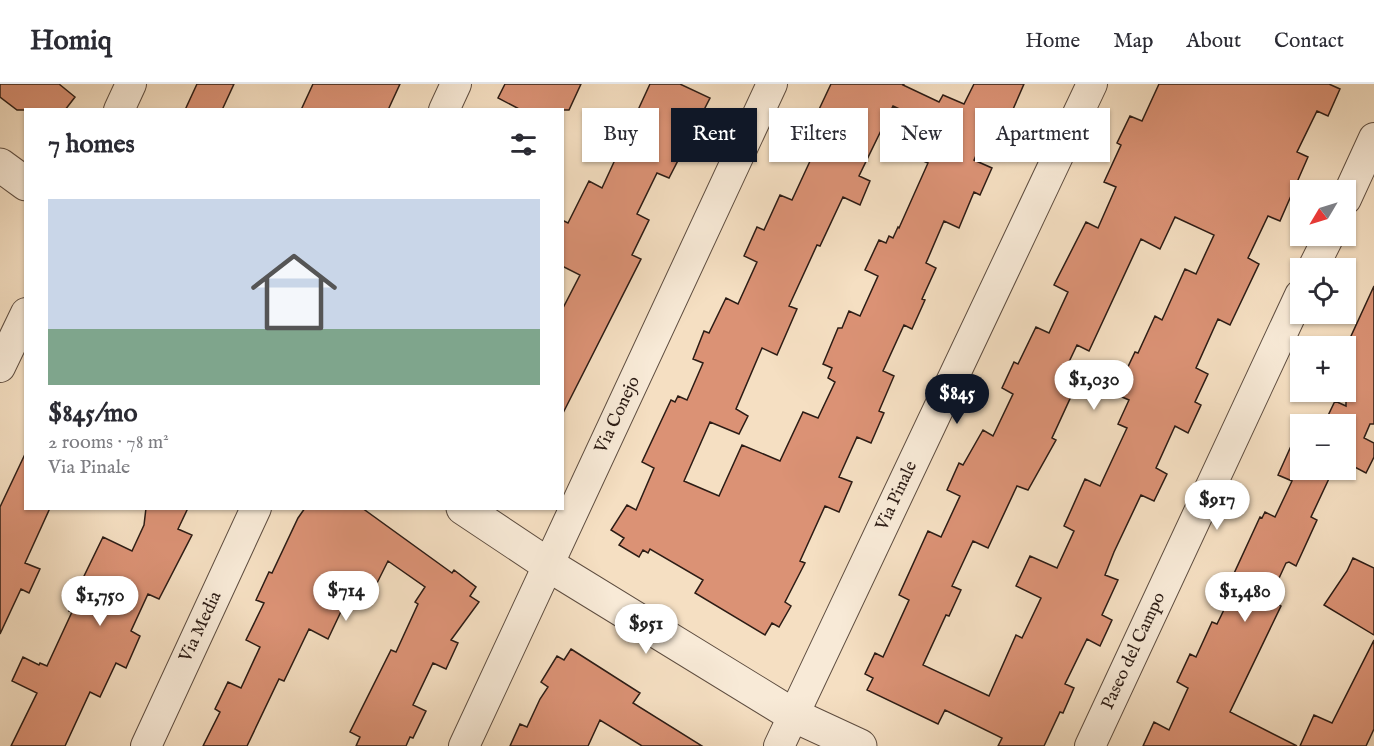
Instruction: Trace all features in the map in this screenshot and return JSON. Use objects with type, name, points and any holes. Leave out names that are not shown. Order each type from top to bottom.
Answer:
[{"type":"street","points":[[120,108],[131,84]]},
{"type":"street","points":[[445,108],[456,84]]},
{"type":"street","name":"Via Conejo","points":[[464,746],[772,84]]},
{"type":"street","name":"Via Pinale","points":[[779,746],[1092,84]]},
{"type":"street","points":[[1355,180],[1374,138]]},
{"type":"street","points":[[0,165],[24,183]]},
{"type":"street","points":[[0,367],[24,317]]},
{"type":"street","name":"Paseo del Campo","points":[[1090,746],[1290,317]]},
{"type":"street","name":"Via Media","points":[[146,746],[255,510]]},
{"type":"street","points":[[466,510],[548,564],[794,715],[860,746]]},
{"type":"building","points":[[0,84],[59,84],[75,97],[67,108],[17,110],[0,97]]},
{"type":"building","points":[[197,84],[234,84],[223,108],[186,108]]},
{"type":"building","points":[[313,84],[400,84],[389,108],[302,108]]},
{"type":"building","points":[[505,84],[581,84],[569,110],[564,110],[564,108],[517,108],[498,98]]},
{"type":"building","points":[[650,84],[680,84],[710,98],[705,108],[671,108],[671,162],[677,162],[669,178],[657,173],[637,214],[649,220],[632,255],[641,259],[564,411],[564,306],[580,275],[564,267],[564,221],[568,223],[589,181],[602,188],[614,162],[659,162],[659,108],[639,108]]},
{"type":"building","points":[[831,84],[904,84],[939,102],[943,95],[964,104],[974,84],[1024,84],[1014,108],[975,108],[974,160],[992,168],[980,195],[974,192],[959,228],[944,221],[926,263],[936,268],[922,299],[925,300],[912,329],[904,325],[883,371],[894,376],[879,411],[884,413],[871,443],[857,437],[839,477],[852,482],[839,512],[825,506],[800,561],[805,563],[785,602],[791,606],[779,627],[772,623],[765,635],[695,593],[703,580],[650,549],[648,553],[643,550],[639,557],[619,545],[624,538],[611,530],[627,505],[636,510],[654,468],[642,462],[671,400],[675,402],[678,396],[687,400],[703,363],[693,359],[704,331],[709,333],[726,298],[738,304],[757,262],[744,256],[757,227],[764,230],[780,195],[792,200],[810,162],[866,162],[859,176],[870,181],[860,205],[843,197],[820,246],[817,245],[789,306],[797,309],[777,355],[762,348],[736,409],[748,416],[739,434],[710,422],[684,481],[719,496],[742,445],[780,461],[803,412],[818,418],[835,382],[828,378],[832,368],[823,364],[838,328],[842,328],[849,311],[860,316],[878,276],[865,270],[879,240],[886,243],[889,236],[893,238],[899,228],[928,163],[926,162],[963,162],[963,108],[897,108],[893,106],[892,108],[880,108],[880,133],[868,157],[868,108],[820,108]]},
{"type":"building","points":[[1159,84],[1329,84],[1340,89],[1328,116],[1317,111],[1297,152],[1308,157],[1298,180],[1290,180],[1290,198],[1280,221],[1268,216],[1248,258],[1259,264],[1230,325],[1218,319],[1196,368],[1208,374],[1195,402],[1201,405],[1188,433],[1175,426],[1156,468],[1167,474],[1154,501],[1141,495],[1114,552],[1105,575],[1118,580],[1102,615],[1112,620],[1100,646],[1087,639],[1065,684],[1074,688],[1044,746],[998,746],[1002,738],[945,710],[938,724],[867,690],[873,678],[865,674],[875,653],[883,657],[909,600],[899,595],[928,531],[941,537],[960,496],[947,490],[959,463],[963,465],[983,430],[993,436],[1013,394],[1002,388],[1014,362],[1018,364],[1036,327],[1049,333],[1068,292],[1054,285],[1086,222],[1098,228],[1116,187],[1104,182],[1121,145],[1117,143],[1130,116],[1142,121]],"holes":[[[1175,217],[1214,235],[1196,274],[1185,269],[1162,320],[1155,316],[1115,394],[1129,400],[1118,424],[1127,428],[1100,486],[1085,479],[1064,526],[1074,531],[1057,568],[1030,556],[1016,586],[1041,598],[1022,638],[1016,635],[989,696],[923,665],[946,615],[949,616],[961,590],[952,586],[973,541],[988,548],[1017,486],[1028,490],[1056,440],[1052,438],[1074,390],[1059,383],[1077,345],[1089,351],[1141,239],[1160,249]]]},
{"type":"building","points":[[1374,286],[1374,424],[1370,424],[1364,438],[1374,443],[1374,457],[1366,473],[1356,468],[1356,414],[1329,414],[1335,402],[1346,406],[1346,402],[1356,402],[1356,336],[1351,336]]},
{"type":"building","points":[[1290,448],[1290,480],[1328,480],[1311,517],[1317,520],[1296,566],[1289,562],[1286,563],[1269,600],[1281,606],[1230,712],[1297,746],[1143,746],[1154,722],[1169,730],[1188,688],[1177,682],[1190,654],[1196,657],[1212,622],[1217,624],[1237,583],[1231,580],[1260,517],[1262,518],[1265,512],[1275,517],[1292,481],[1278,475]]},
{"type":"building","points":[[24,456],[24,510],[49,510],[25,563],[40,569],[29,593],[21,589],[0,634],[0,507]]},
{"type":"building","points":[[146,510],[187,510],[178,529],[192,535],[159,599],[148,594],[131,631],[140,636],[126,668],[116,663],[100,697],[90,692],[65,746],[11,746],[37,693],[12,681],[23,657],[39,665],[40,663],[47,666],[72,612],[69,611],[72,606],[70,605],[103,537],[132,551],[144,525]]},
{"type":"building","points":[[304,510],[365,510],[452,573],[454,570],[476,587],[470,596],[479,602],[451,640],[458,643],[446,669],[433,663],[413,705],[426,711],[413,738],[410,737],[406,746],[356,746],[360,737],[350,732],[391,650],[396,652],[418,604],[415,602],[425,587],[388,561],[372,593],[354,584],[328,639],[309,629],[284,681],[279,679],[247,746],[203,746],[220,712],[215,709],[228,682],[241,688],[260,647],[246,640],[264,603],[256,600],[269,572],[272,573]]},
{"type":"building","points":[[1353,558],[1374,568],[1374,635],[1324,605]]},
{"type":"building","points":[[1374,640],[1374,729],[1366,746],[1300,746],[1314,715],[1332,723]]},
{"type":"building","points":[[571,649],[640,693],[633,703],[702,746],[642,746],[600,720],[588,746],[510,746],[520,724],[527,727],[548,687],[541,682],[557,656],[564,660]]}]
